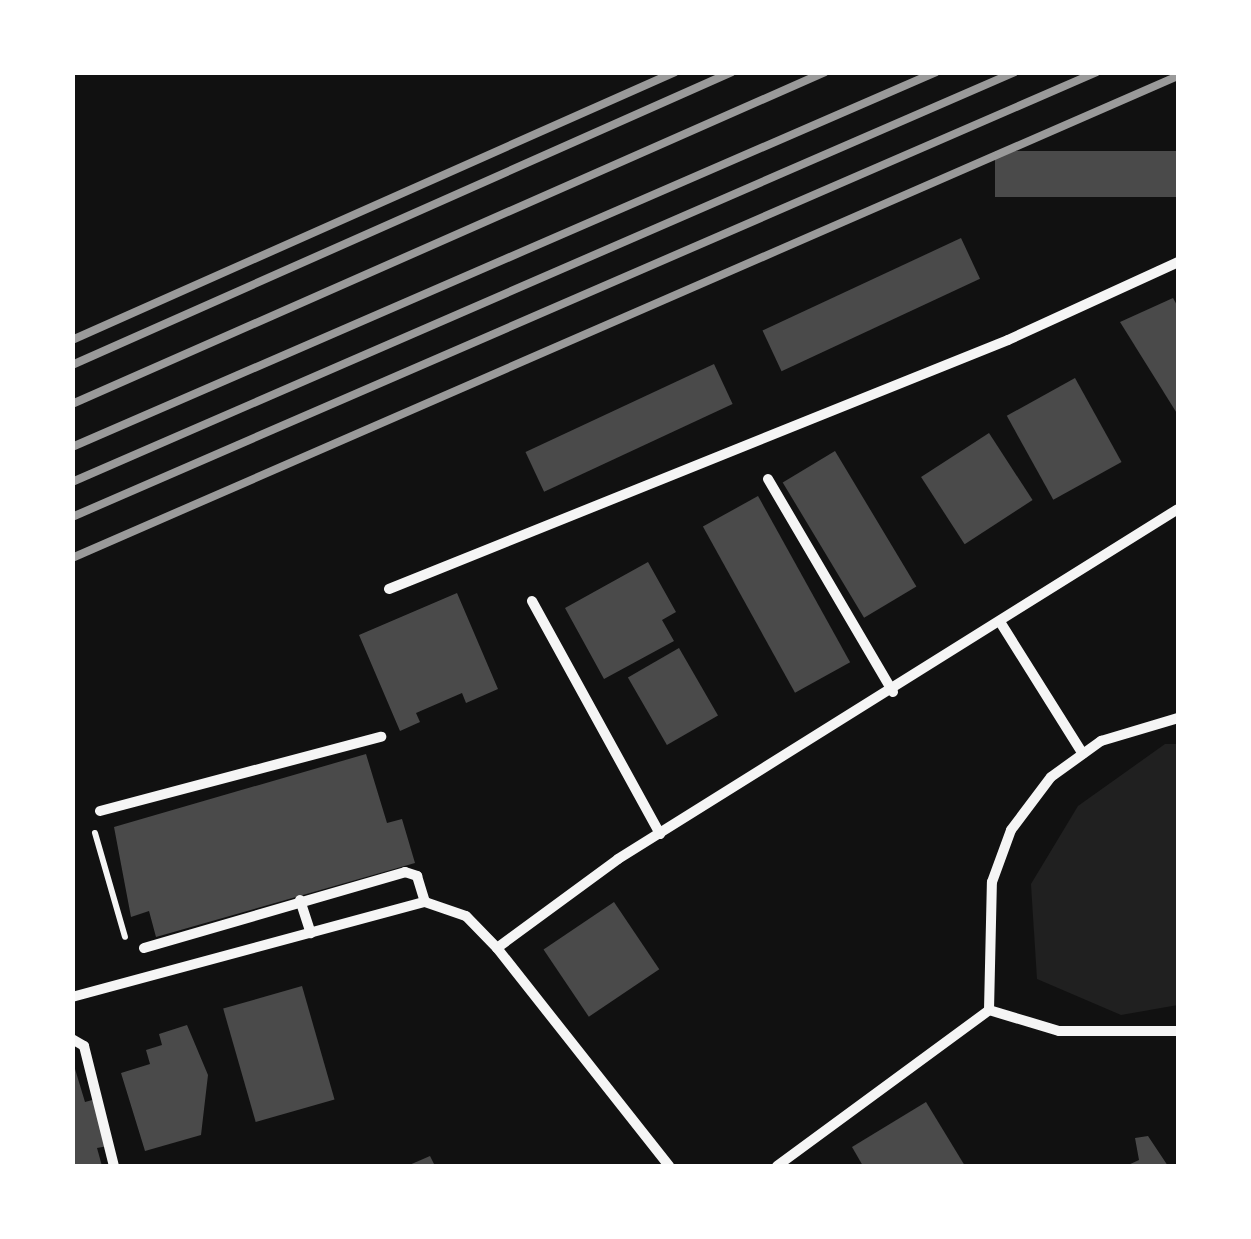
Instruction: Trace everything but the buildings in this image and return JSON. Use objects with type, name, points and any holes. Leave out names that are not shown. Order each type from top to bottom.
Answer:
[{"type":"street","points":[[389,589],[1008,340],[1178,262]]},
{"type":"street","points":[[768,480],[893,692]]},
{"type":"street","points":[[497,948],[660,834],[1002,626],[1178,510]]},
{"type":"street","points":[[532,601],[660,834]]},
{"type":"street","points":[[1002,626],[1083,754]]},
{"type":"street","points":[[989,1010],[992,882],[1011,830],[1051,777],[1083,754],[1151,720],[1178,718]]},
{"type":"street","points":[[100,811],[260,774],[381,737]]},
{"type":"street","points":[[144,948],[410,872],[425,902]]},
{"type":"street","points":[[301,901],[310,933]]},
{"type":"street","points":[[72,997],[425,902],[466,916],[497,948],[670,1166]]},
{"type":"street","points":[[989,1010],[1059,1031],[1178,1031]]},
{"type":"street","points":[[777,1166],[989,1010]]},
{"type":"street","points":[[72,1039],[84,1046],[114,1166]]},
{"type":"path","points":[[100,811],[92,820],[126,942],[144,948]]},
{"type":"shaded area","points":[[1165,744],[1178,744],[1178,1005],[1121,1015],[1037,979],[1031,884],[1078,806]]},
{"type":"railway","points":[[72,340],[675,72]]},
{"type":"railway","points":[[72,365],[732,72]]},
{"type":"railway","points":[[72,404],[825,72]]},
{"type":"railway","points":[[72,447],[936,72]]},
{"type":"railway","points":[[72,482],[1015,72]]},
{"type":"railway","points":[[72,517],[1097,72]]},
{"type":"railway","points":[[72,558],[1178,76]]}]
